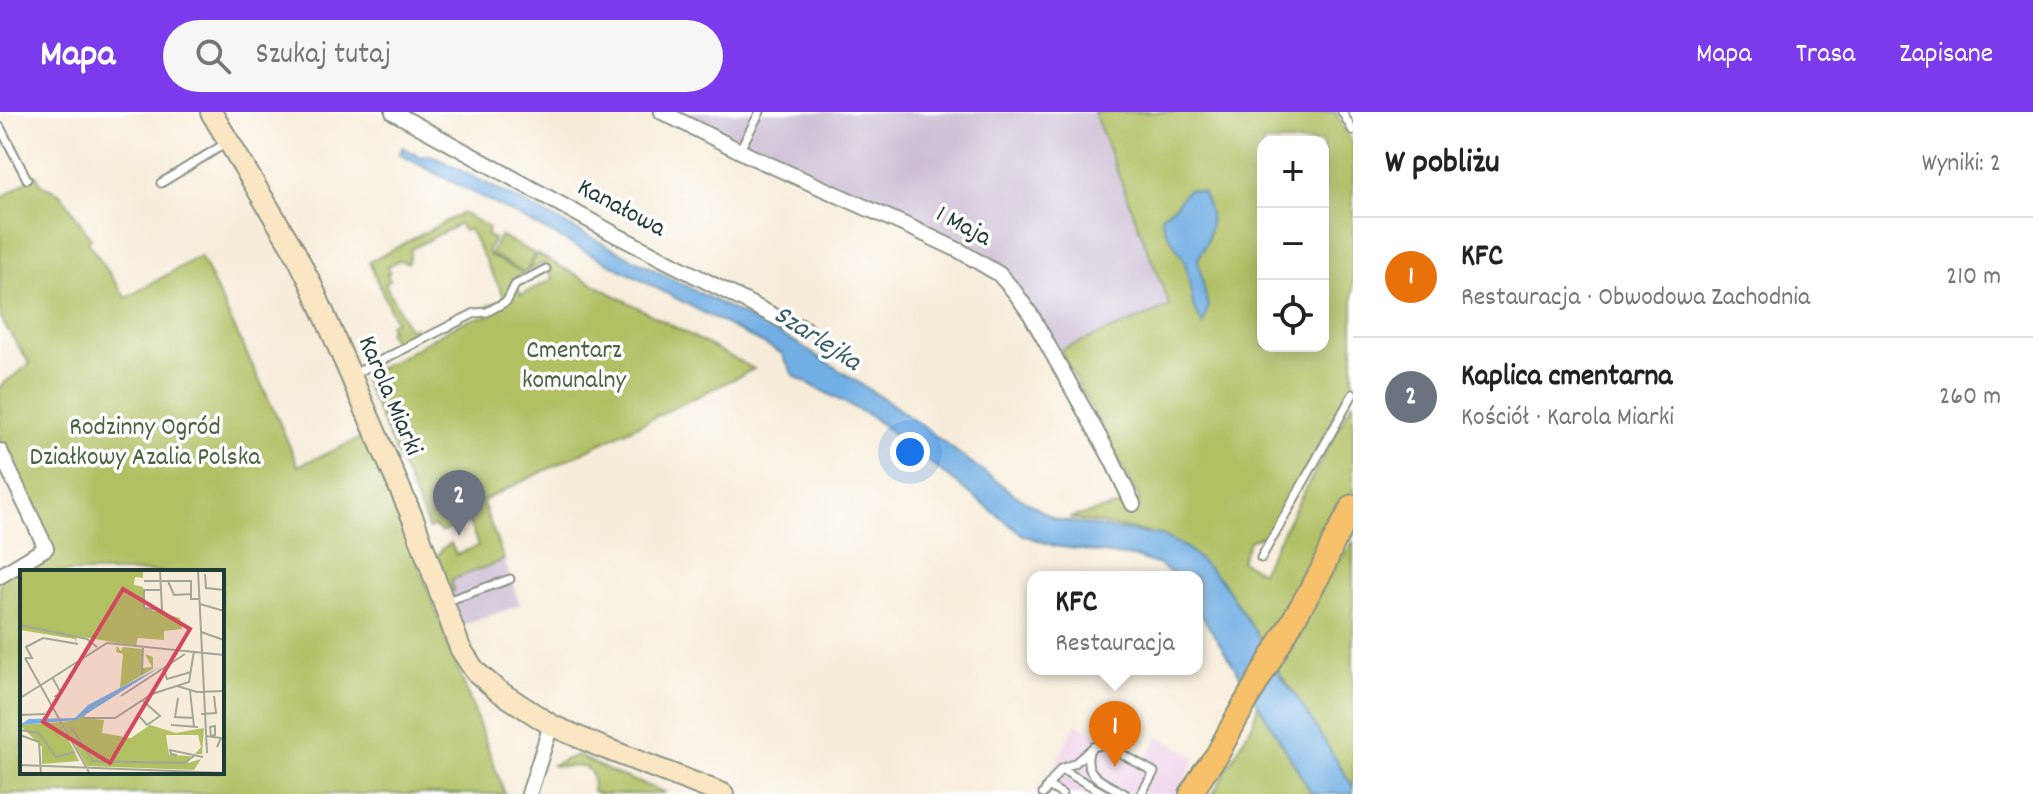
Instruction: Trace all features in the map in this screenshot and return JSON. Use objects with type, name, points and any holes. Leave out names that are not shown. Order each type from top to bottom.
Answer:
[{"type":"main road","points":[[1191,794],[1217,755],[1322,570],[1353,506]]},
{"type":"main road","points":[[1322,570],[1353,533]]},
{"type":"main road","points":[[1204,794],[1212,779],[1217,755]]},
{"type":"street","name":"Karola Miarki","points":[[211,112],[295,252],[414,521],[460,648],[475,671],[497,690],[551,725],[723,794]]},
{"type":"street","name":"Kanałowa","points":[[393,112],[618,236],[782,320],[806,329]]},
{"type":"street","points":[[417,124],[427,112]]},
{"type":"street","name":"1 Maja","points":[[662,112],[739,151],[960,251],[999,274],[1031,315],[1111,458],[1133,504]]},
{"type":"street","points":[[0,451],[46,548],[0,576]]},
{"type":"street","points":[[529,794],[551,725]]},
{"type":"lane","points":[[739,151],[760,112]]},
{"type":"lane","points":[[1342,112],[1353,131]]},
{"type":"lane","points":[[0,127],[27,179]]},
{"type":"lane","points":[[161,183],[229,141]]},
{"type":"lane","points":[[352,375],[475,313],[487,312],[504,303],[515,285],[546,269]]},
{"type":"lane","points":[[1261,558],[1353,394]]},
{"type":"lane","points":[[443,602],[510,579]]},
{"type":"lane","points":[[1062,794],[1046,790],[1061,769],[1071,766],[1093,747],[1104,744],[1154,772],[1141,794]]},
{"type":"lane","points":[[1089,752],[1086,761],[1091,774],[1125,794]]},
{"type":"lane","points":[[1061,769],[1105,794]]},
{"type":"shaded area","points":[[684,112],[1094,112],[1170,307],[1060,350],[1013,279],[979,249],[770,156]]},
{"type":"shaded area","points":[[504,560],[520,605],[462,624],[446,581]]},
{"type":"shaded area","points":[[1076,723],[1144,762],[1159,736],[1196,758],[1177,794],[1035,794],[1058,760]]},
{"type":"green space","points":[[1094,112],[1335,112],[1353,144],[1353,382],[1272,532],[1249,541],[1241,561],[1261,572],[1353,401],[1353,498],[1265,648],[1222,581],[1162,535],[1069,518],[1140,500],[1060,350],[1170,307]]},
{"type":"green space","name":"Rodzinny Ogród Działkowy Azalia Polska","points":[[36,175],[43,186],[61,194],[91,239],[88,242],[126,298],[200,256],[298,466],[368,435],[505,794],[0,794],[0,576],[46,548],[0,451],[0,386],[30,364],[0,318],[0,199]]},
{"type":"green space","name":"Cmentarz komunalny","points":[[462,213],[489,228],[486,235],[494,239],[487,251],[490,256],[524,273],[513,279],[521,295],[553,279],[544,263],[528,271],[537,254],[754,369],[482,501],[504,560],[451,580],[452,592],[437,555],[451,543],[456,555],[478,546],[469,522],[441,532],[434,526],[429,529],[364,380],[370,377],[368,373],[447,330],[488,316],[485,308],[505,298],[469,229],[464,231],[459,224],[411,249],[408,263],[399,260],[387,267],[390,280],[385,284],[409,330],[415,327],[415,334],[409,339],[404,337],[405,340],[395,345],[388,331],[391,329],[389,324],[395,321],[369,262]]},
{"type":"green space","points":[[500,236],[535,254],[525,273],[490,254]]},
{"type":"green space","points":[[1353,542],[1353,787],[1276,667],[1320,587]]},
{"type":"green space","points":[[1258,703],[1312,794],[1213,794],[1253,723]]},
{"type":"green space","points":[[577,755],[613,773],[665,792],[600,794],[592,791],[591,772],[586,768],[552,765]]},
{"type":"water","points":[[403,147],[420,157],[431,155],[797,343],[889,402],[1014,494],[1055,519],[1162,535],[1188,549],[1222,581],[1353,787],[1353,794],[1312,794],[1203,617],[1203,571],[1168,571],[1139,558],[1055,546],[1023,535],[872,417],[794,376],[781,353],[399,154]]},
{"type":"water","points":[[1188,189],[1202,192],[1211,218],[1209,234],[1198,259],[1208,307],[1203,326],[1193,304],[1185,262],[1165,229],[1161,216],[1176,205]]},
{"type":"place","name":"Kaplica cmentarna","points":[[459,536]]},
{"type":"place","name":"KFC","points":[[1115,767]]},
{"type":"water label","name":"Szarlejka","points":[[816,340]]}]
